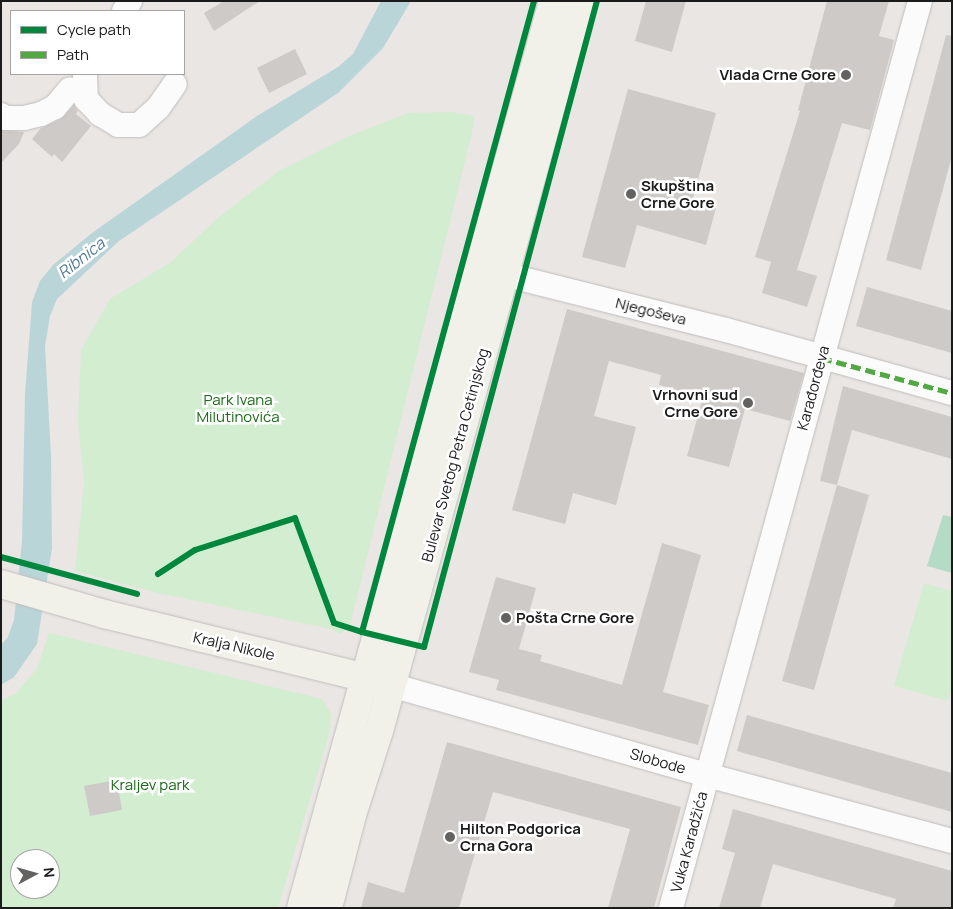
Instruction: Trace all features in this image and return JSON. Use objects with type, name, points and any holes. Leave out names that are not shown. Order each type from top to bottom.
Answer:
[{"type":"main road","name":"Bulevar Svetog Petra Cetinjskog","points":[[328,908],[391,685],[492,271],[553,1]]},
{"type":"main road","name":"Bulevar Svetog Petra Cetinjskog","points":[[301,908],[365,677],[492,271],[580,1]]},
{"type":"main road","name":"Kralja Nikole","points":[[1,584],[104,614],[365,677]]},
{"type":"main road","name":"Slobode","points":[[365,677],[391,685]]},
{"type":"street","name":"Karađorđeva","points":[[706,775],[920,1]]},
{"type":"street","points":[[1,116],[24,118],[40,114],[55,107],[78,81],[86,99],[100,114],[118,125],[139,125],[158,108],[175,84]]},
{"type":"street","name":"Njegoševa","points":[[492,271],[726,330],[952,393]]},
{"type":"street","name":"Slobode","points":[[391,685],[706,775],[952,841]]},
{"type":"street","name":"Vuka Karadžića","points":[[671,908],[706,775]]},
{"type":"green space","name":"Park Ivana Milutinovića","points":[[452,112],[474,116],[472,133],[350,625],[340,634],[331,629],[158,593],[75,571],[84,483],[78,422],[81,350],[110,299],[171,262],[220,216],[279,171],[349,136],[408,113]]},
{"type":"green space","points":[[943,515],[952,517],[952,573],[927,566]]},
{"type":"green space","points":[[924,583],[952,591],[952,687],[948,701],[894,686]]},
{"type":"green space","name":"Kraljev park","points":[[49,633],[322,699],[331,713],[330,731],[278,908],[1,908],[1,700],[15,694],[37,669]]},
{"type":"water","name":"Ribnica","points":[[381,1],[411,1],[383,48],[338,93],[119,241],[57,299],[50,316],[45,346],[51,456],[52,548],[37,644],[14,677],[1,685],[1,645],[8,637],[14,620],[22,541],[25,394],[32,302],[40,281],[53,265],[92,233],[257,116],[338,67],[353,54]]},
{"type":"building","points":[[224,1],[260,1],[214,31],[204,13]]},
{"type":"building","points":[[646,1],[686,1],[672,52],[635,41]]},
{"type":"building","points":[[827,1],[889,1],[879,36],[894,40],[870,130],[842,123],[797,270],[817,276],[807,307],[762,293],[771,262],[755,257],[800,111],[798,110]]},
{"type":"building","points":[[946,35],[952,36],[952,156],[921,270],[886,260]]},
{"type":"building","points":[[295,49],[307,74],[269,93],[257,68]]},
{"type":"building","points":[[628,89],[716,113],[692,202],[716,208],[706,245],[637,225],[625,268],[582,257]]},
{"type":"building","points":[[74,105],[78,111],[76,114],[91,126],[62,162],[54,154],[52,157],[32,139],[41,128],[61,119]]},
{"type":"building","points":[[1,130],[24,132],[19,144],[1,163]]},
{"type":"building","points":[[867,287],[952,311],[952,353],[856,326]]},
{"type":"building","points":[[567,309],[804,373],[790,421],[745,409],[729,467],[687,456],[703,397],[659,385],[661,375],[609,361],[594,416],[636,427],[616,505],[573,493],[565,524],[512,510]]},
{"type":"building","points":[[843,386],[952,417],[952,459],[852,430],[837,485],[820,481]]},
{"type":"building","points":[[837,485],[869,495],[814,690],[782,681]]},
{"type":"building","points":[[662,543],[701,555],[663,692],[709,705],[698,745],[496,690],[499,680],[469,672],[496,577],[536,588],[519,649],[542,655],[540,661],[622,685]]},
{"type":"building","points":[[747,715],[952,773],[952,812],[737,751]]},
{"type":"building","points":[[447,742],[681,807],[654,908],[608,908],[630,829],[493,792],[459,908],[361,908],[368,882],[404,893]]},
{"type":"building","points":[[117,780],[122,810],[90,816],[84,786]]},
{"type":"building","points":[[733,809],[952,871],[952,908],[893,908],[896,899],[773,864],[760,908],[719,908],[735,853],[722,849]]},
{"type":"marked path","points":[[822,358],[952,393]]},
{"type":"cycle path","points":[[362,632],[534,1]]},
{"type":"cycle path","points":[[158,574],[195,550],[295,518],[334,623],[424,647],[597,1]]},
{"type":"cycle path","points":[[1,557],[137,594]]},
{"type":"place","name":"Vlada Crne Gore","points":[[846,75]]},
{"type":"place","name":"Skupština Crne Gore","points":[[631,194]]},
{"type":"place","name":"Vrhovni sud Crne Gore","points":[[748,403]]},
{"type":"place","name":"Pošta Crne Gore","points":[[506,618]]},
{"type":"place","name":"Hilton Podgorica Crna Gora","points":[[450,837]]}]
